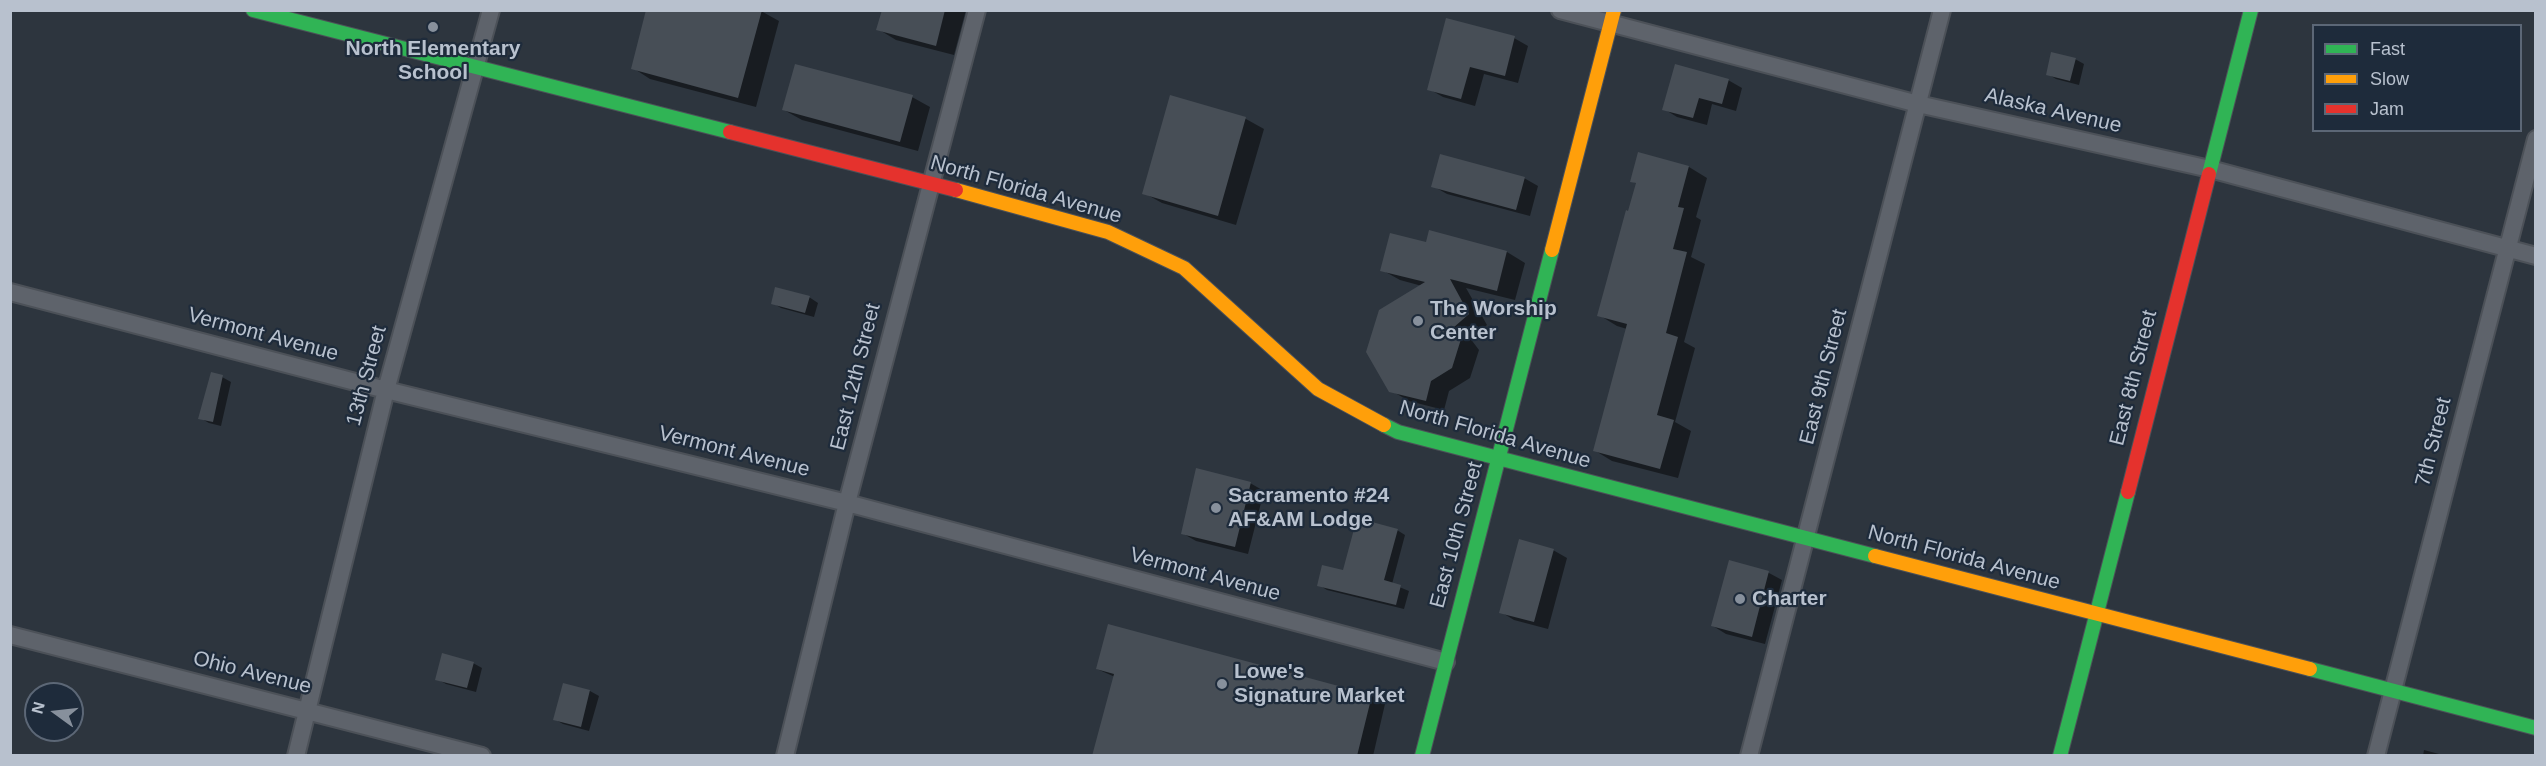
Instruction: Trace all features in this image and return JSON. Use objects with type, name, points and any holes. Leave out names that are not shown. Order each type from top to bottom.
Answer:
[{"type":"main road","name":"North Florida Avenue","points":[[253,10],[930,183],[1108,232],[1184,268],[1318,389],[1398,432],[1498,460],[2535,728]]},
{"type":"main road","name":"East 8th Street","points":[[2061,756],[2095,614],[2251,10]]},
{"type":"main road","name":"East 10th Street","points":[[1422,756],[1612,17]]},
{"type":"street","name":"13th Street","points":[[296,756],[386,390],[491,10]]},
{"type":"street","name":"East 12th Street","points":[[785,756],[847,503],[977,10]]},
{"type":"street","name":"Alaska Avenue","points":[[1560,10],[1612,17],[1918,104],[2210,169],[2535,256]]},
{"type":"street","name":"East 9th Street","points":[[1749,756],[1942,10]]},
{"type":"street","name":"7th Street","points":[[2376,756],[2535,139]]},
{"type":"street","name":"Vermont Avenue","points":[[10,292],[386,390],[847,503],[1446,662]]},
{"type":"street","name":"Ohio Avenue","points":[[10,635],[482,756]]},
{"type":"building","points":[[646,10],[762,10],[738,98],[631,69]]},
{"type":"building","points":[[882,10],[945,10],[936,46],[876,30]]},
{"type":"building","points":[[1446,18],[1515,36],[1505,76],[1470,67],[1461,99],[1427,90]]},
{"type":"building","points":[[2051,52],[2076,58],[2070,81],[2046,75]]},
{"type":"building","points":[[795,64],[913,95],[900,142],[782,110]]},
{"type":"building","points":[[1675,64],[1729,79],[1722,104],[1699,98],[1693,118],[1662,110]]},
{"type":"building","points":[[1170,95],[1246,117],[1218,216],[1142,194]]},
{"type":"building","points":[[1638,152],[1689,166],[1678,207],[1684,208],[1673,249],[1687,252],[1666,333],[1678,337],[1657,415],[1674,420],[1660,469],[1593,451],[1627,324],[1597,316],[1626,210],[1628,211],[1636,183],[1630,182]]},
{"type":"building","points":[[1440,154],[1525,177],[1516,210],[1431,187]]},
{"type":"building","name":"The Worship Center","points":[[1429,230],[1507,251],[1497,291],[1450,279],[1469,314],[1453,328],[1461,339],[1452,368],[1431,381],[1426,401],[1389,392],[1366,352],[1379,310],[1425,282],[1380,271],[1390,233],[1426,242]]},
{"type":"building","points":[[775,287],[810,296],[805,313],[771,304]]},
{"type":"building","points":[[211,372],[223,375],[213,422],[198,419]]},
{"type":"building","name":"Sacramento #24 AF&AM Lodge","points":[[1196,468],[1251,482],[1235,547],[1181,534]]},
{"type":"building","points":[[1357,518],[1398,529],[1384,580],[1401,585],[1396,605],[1317,586],[1322,565],[1343,570]]},
{"type":"building","points":[[1519,539],[1554,549],[1534,622],[1499,613]]},
{"type":"building","name":"Charter","points":[[1729,560],[1769,571],[1752,637],[1711,626]]},
{"type":"building","name":"Lowe's Signature Market","points":[[1108,624],[1372,695],[1357,756],[1092,756],[1114,674],[1096,669]]},
{"type":"building","points":[[442,653],[474,662],[467,688],[435,680]]},
{"type":"building","points":[[563,683],[590,690],[581,727],[553,720]]},
{"type":"traffic: fast","points":[[253,10],[730,132]]},
{"type":"traffic: fast","points":[[2209,174],[2251,10]]},
{"type":"traffic: fast","points":[[1422,756],[1552,250]]},
{"type":"traffic: fast","points":[[1384,425],[1398,432],[1875,556]]},
{"type":"traffic: fast","points":[[2060,756],[2128,492]]},
{"type":"traffic: fast","points":[[2310,669],[2536,728]]},
{"type":"traffic: slow","points":[[1552,250],[1614,10]]},
{"type":"traffic: slow","points":[[956,190],[1108,232],[1184,268],[1318,389],[1384,425]]},
{"type":"traffic: slow","points":[[1875,556],[2310,669]]},
{"type":"traffic: jam","points":[[730,132],[956,190]]},
{"type":"traffic: jam","points":[[2128,492],[2209,174]]},
{"type":"place","name":"North Elementary School","points":[[433,27]]},
{"type":"place","name":"The Worship Center","points":[[1418,321]]},
{"type":"place","name":"Sacramento #24 AF&AM Lodge","points":[[1216,508]]},
{"type":"place","name":"Charter","points":[[1740,599]]},
{"type":"place","name":"Lowe's Signature Market","points":[[1222,684]]}]
